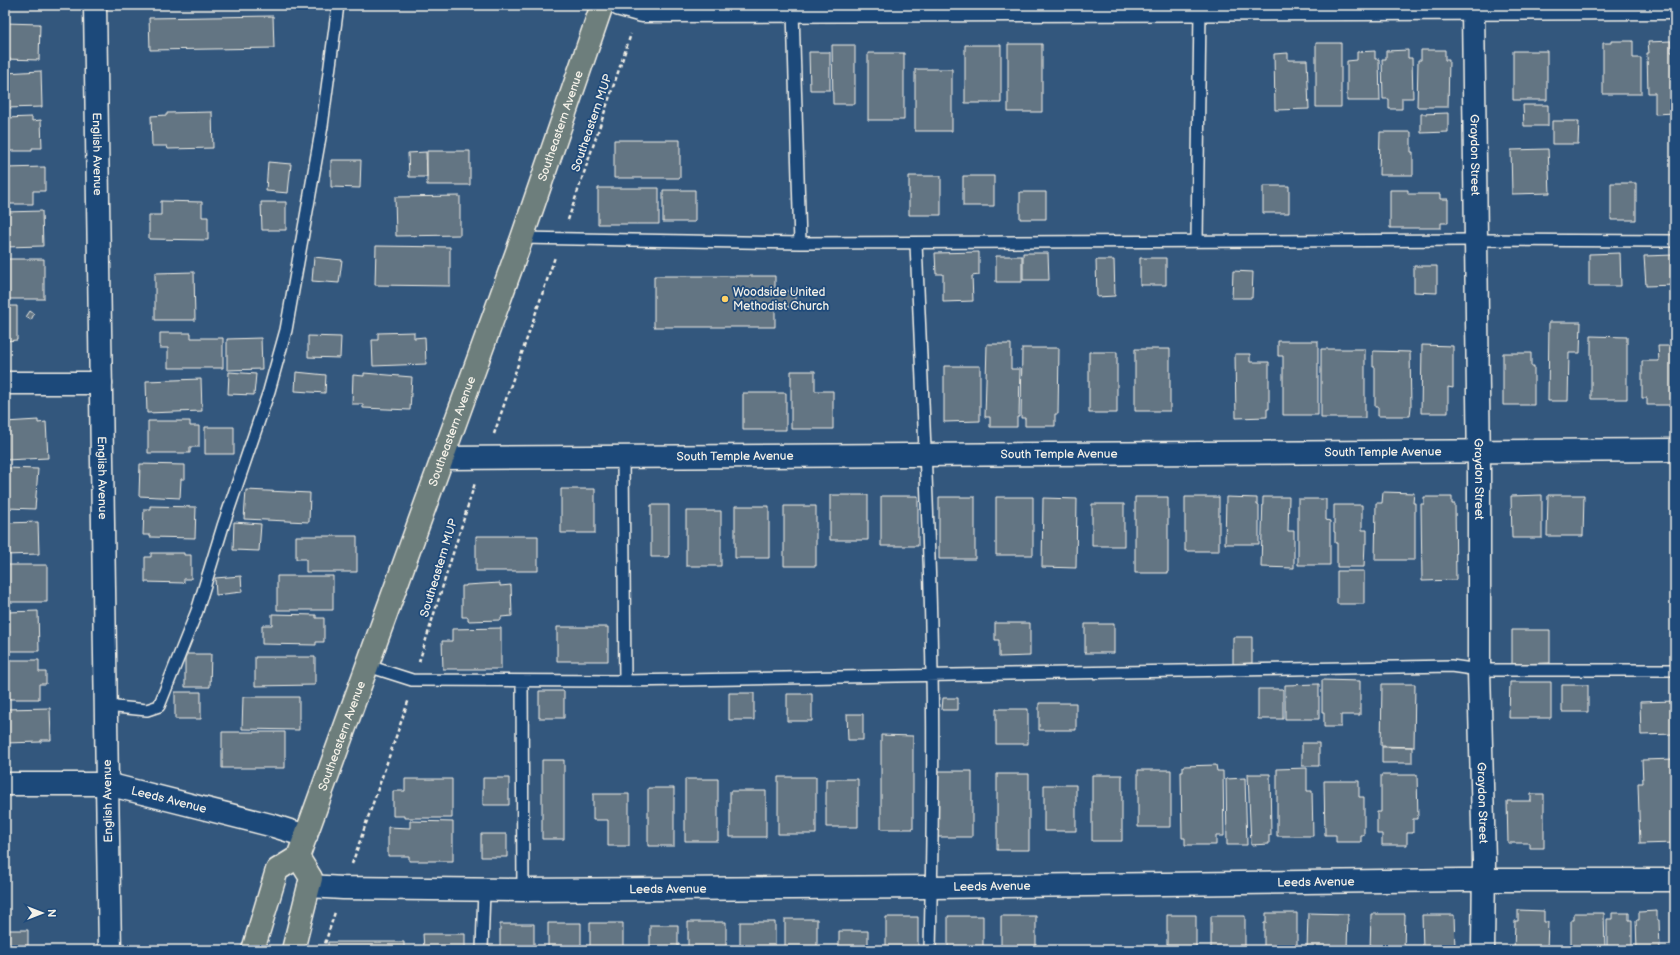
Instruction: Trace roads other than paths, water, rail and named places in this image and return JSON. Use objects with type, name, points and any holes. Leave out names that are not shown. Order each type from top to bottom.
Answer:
[{"type":"main road","name":"Southeastern Avenue","points":[[298,857],[522,238],[602,5]]},
{"type":"main road","points":[[253,950],[277,870],[298,857],[311,878],[293,950]]},
{"type":"street","name":"English Avenue","points":[[95,5],[110,950]]},
{"type":"street","points":[[620,5],[642,11],[1675,8]]},
{"type":"street","name":"Graydon Street","points":[[1473,9],[1479,452],[1479,670],[1484,880],[1483,950]]},
{"type":"street","points":[[5,383],[101,383]]},
{"type":"street","name":"South Temple Avenue","points":[[443,458],[1675,450]]},
{"type":"street","name":"Leeds Avenue","points":[[5,784],[107,784],[274,826],[306,836]]},
{"type":"street","name":"Leeds Avenue","points":[[309,886],[343,888],[523,890],[931,887],[1484,880],[1675,880]]},
{"type":"lane","points":[[106,706],[147,710],[159,706],[197,611],[223,526],[269,391],[286,330],[322,126],[338,5]]},
{"type":"lane","points":[[793,10],[800,243]]},
{"type":"lane","points":[[1197,241],[1200,10]]},
{"type":"lane","points":[[522,238],[800,243],[1476,240],[1675,241]]},
{"type":"lane","points":[[916,243],[926,456],[932,676],[930,950]]},
{"type":"lane","points":[[623,458],[625,681]]},
{"type":"lane","points":[[368,666],[412,680],[522,681],[625,681],[1451,666],[1479,670],[1675,670]]},
{"type":"lane","points":[[522,681],[523,890]]},
{"type":"lane","points":[[482,950],[484,890]]},
{"type":"place","name":"Woodside United Methodist Church","points":[[725,299]]}]
